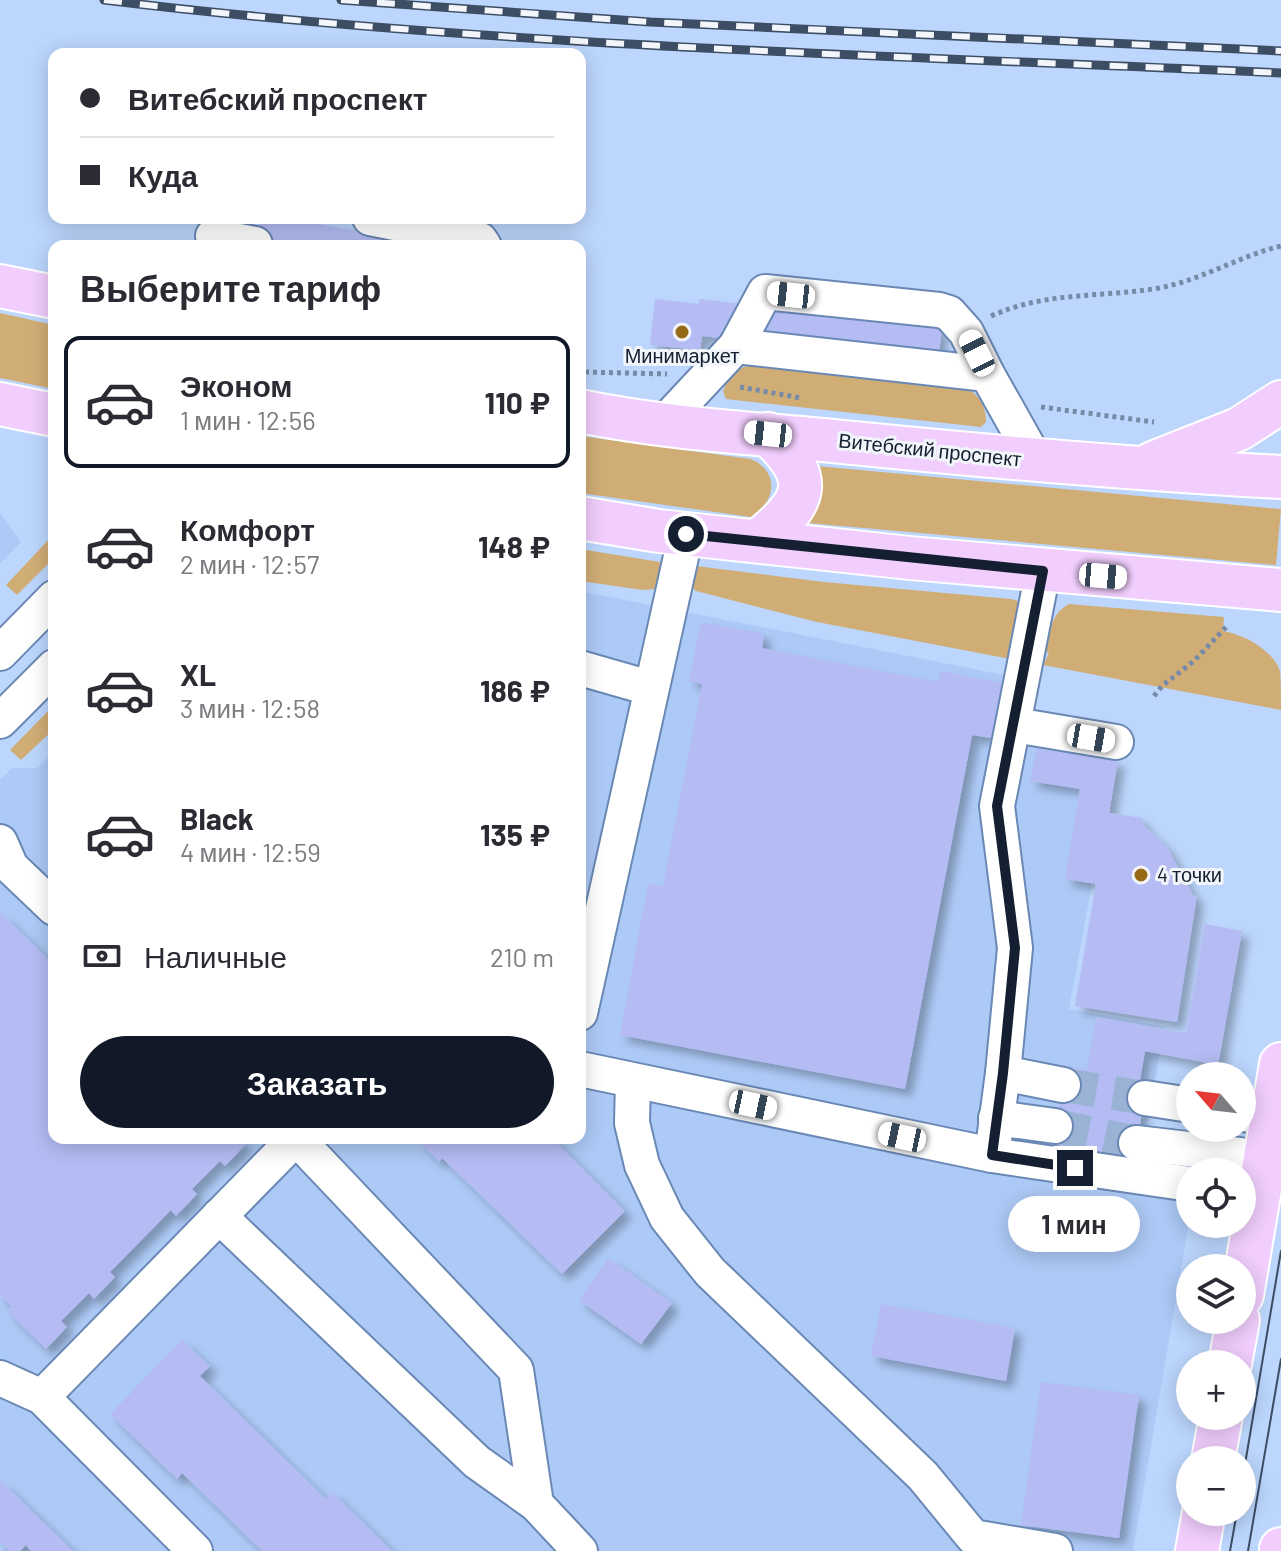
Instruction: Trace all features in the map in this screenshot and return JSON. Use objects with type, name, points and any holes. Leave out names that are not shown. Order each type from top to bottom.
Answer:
[{"type":"main road","points":[[0,286],[48,296]]},
{"type":"main road","points":[[1133,469],[1239,429],[1281,402]]},
{"type":"main road","points":[[0,404],[48,414]]},
{"type":"main road","name":"Витебский проспект","points":[[586,405],[664,423],[768,434],[1036,461],[1281,477]]},
{"type":"main road","points":[[758,541],[787,518],[798,496],[800,475],[789,454],[768,434]]},
{"type":"main road","points":[[586,519],[686,534],[1043,571],[1281,590]]},
{"type":"main road","points":[[1246,1254],[1256,1155],[1281,1064]]},
{"type":"main road","points":[[1197,1551],[1201,1526]]},
{"type":"street","points":[[400,224],[480,240]]},
{"type":"street","points":[[216,233],[241,240]]},
{"type":"street","points":[[664,423],[736,346],[765,292],[949,313],[966,332],[1036,461]]},
{"type":"street","points":[[736,346],[987,374]]},
{"type":"street","points":[[586,985],[686,534]]},
{"type":"street","points":[[992,1155],[1015,948],[997,806],[1043,571]]},
{"type":"street","points":[[48,603],[5,637],[48,666]]},
{"type":"street","points":[[586,670],[650,688]]},
{"type":"street","points":[[0,721],[48,673]]},
{"type":"street","points":[[1015,725],[1116,742]]},
{"type":"street","points":[[0,842],[11,867],[48,902]]},
{"type":"street","points":[[586,1070],[992,1155],[1176,1182]]},
{"type":"street","points":[[1003,1073],[1063,1085]]},
{"type":"street","points":[[633,1081],[632,1123],[642,1165],[667,1218],[710,1272],[923,1476],[973,1537],[1055,1551]]},
{"type":"street","points":[[1145,1098],[1176,1103]]},
{"type":"street","points":[[996,1118],[1055,1126]]},
{"type":"street","points":[[1136,1143],[1256,1155]]},
{"type":"street","points":[[42,1397],[290,1144]]},
{"type":"street","points":[[302,1144],[516,1370],[536,1504]]},
{"type":"street","points":[[219,1216],[477,1462],[536,1504],[580,1551]]},
{"type":"street","points":[[0,1378],[42,1397],[195,1551]]},
{"type":"path","points":[[966,332],[978,322],[1024,303],[1161,288],[1255,252],[1281,246]]},
{"type":"path","points":[[586,372],[663,373],[813,400]]},
{"type":"path","points":[[1007,410],[1046,407],[1164,423]]},
{"type":"path","points":[[1154,696],[1194,661],[1228,625]]},
{"type":"shaded area","points":[[0,313],[48,324],[48,388],[0,378]]},
{"type":"shaded area","points":[[755,363],[959,384],[979,398],[986,422],[981,427],[726,399],[723,391],[732,376]]},
{"type":"shaded area","points":[[586,437],[751,459],[767,471],[771,487],[766,503],[751,517],[586,494]]},
{"type":"shaded area","points":[[817,466],[1281,509],[1276,565],[808,523],[822,485]]},
{"type":"shaded area","points":[[0,513],[21,542],[0,564]]},
{"type":"shaded area","points":[[48,540],[48,564],[17,595],[6,585]]},
{"type":"shaded area","points":[[586,550],[660,562],[662,576],[659,583],[654,589],[586,582]]},
{"type":"shaded area","points":[[696,566],[824,582],[1011,599],[1021,602],[1020,661],[817,622],[696,591],[690,586],[689,571]]},
{"type":"shaded area","points":[[586,592],[1009,676],[1000,731],[1116,753],[1069,1009],[1165,1027],[1135,1186],[1176,1193],[1176,1238],[1186,1238],[1184,1254],[1176,1254],[1176,1299],[1133,1551],[0,1551],[0,780],[12,768],[37,768],[48,757],[48,1144],[586,1144]]},
{"type":"shaded area","points":[[1069,604],[1224,617],[1223,631],[1256,644],[1276,663],[1280,671],[1281,710],[1043,665],[1049,653],[1046,652],[1054,619]]},
{"type":"shaded area","points":[[48,711],[48,735],[21,760],[10,750]]},
{"type":"building","points":[[259,224],[319,224],[405,240],[256,240]]},
{"type":"building","points":[[655,299],[699,304],[699,299],[942,326],[938,362],[702,336],[700,350],[650,345]]},
{"type":"building","points":[[701,622],[764,634],[762,648],[938,682],[940,671],[1002,683],[992,738],[972,735],[905,1089],[620,1035],[648,884],[663,886],[702,684],[689,681]]},
{"type":"building","points":[[1037,746],[1118,760],[1109,813],[1143,818],[1142,824],[1167,847],[1193,895],[1197,895],[1177,1022],[1075,1006],[1096,884],[1065,879],[1080,789],[1030,781]]},
{"type":"building","points":[[0,912],[48,959],[48,1144],[246,1144],[225,1166],[220,1161],[192,1189],[197,1194],[176,1216],[171,1210],[110,1272],[115,1277],[94,1299],[89,1293],[61,1321],[67,1327],[46,1349],[7,1311],[12,1307],[0,1295]]},
{"type":"building","points":[[1205,924],[1242,931],[1219,1062],[1145,1051],[1140,1080],[1148,1081],[1133,1161],[1052,1146],[1067,1066],[1087,1070],[1096,1017],[1186,1033]]},
{"type":"building","points":[[422,1144],[558,1144],[625,1211],[562,1274],[442,1158],[439,1162]]},
{"type":"building","points":[[608,1258],[672,1303],[641,1344],[579,1300]]},
{"type":"building","points":[[881,1304],[1015,1328],[1006,1381],[871,1356]]},
{"type":"building","points":[[182,1340],[210,1366],[200,1376],[326,1499],[332,1492],[392,1551],[262,1551],[182,1473],[177,1479],[110,1414]]},
{"type":"building","points":[[1041,1382],[1139,1395],[1119,1538],[1021,1525]]},
{"type":"building","points":[[0,1480],[73,1551],[31,1551],[26,1545],[20,1551],[10,1551],[0,1541]]},
{"type":"tunnel","points":[[1063,1085],[1145,1098]]},
{"type":"tunnel","points":[[1055,1126],[1136,1143]]},
{"type":"tram line","points":[[1248,1446],[1281,1251]]},
{"type":"tram line","points":[[1248,1551],[1281,1359]]},
{"type":"tram line","points":[[1230,1551],[1234,1526]]},
{"type":"railway","points":[[104,0],[250,16],[544,39],[1281,73]]},
{"type":"railway","points":[[341,0],[650,22],[1281,51]]},
{"type":"place","name":"Минимаркет","points":[[682,332]]},
{"type":"place","name":"4 точки","points":[[1141,875]]},
{"type":"route","points":[[686,534],[1043,571],[997,806],[1015,948],[992,1155],[1075,1168]]}]
